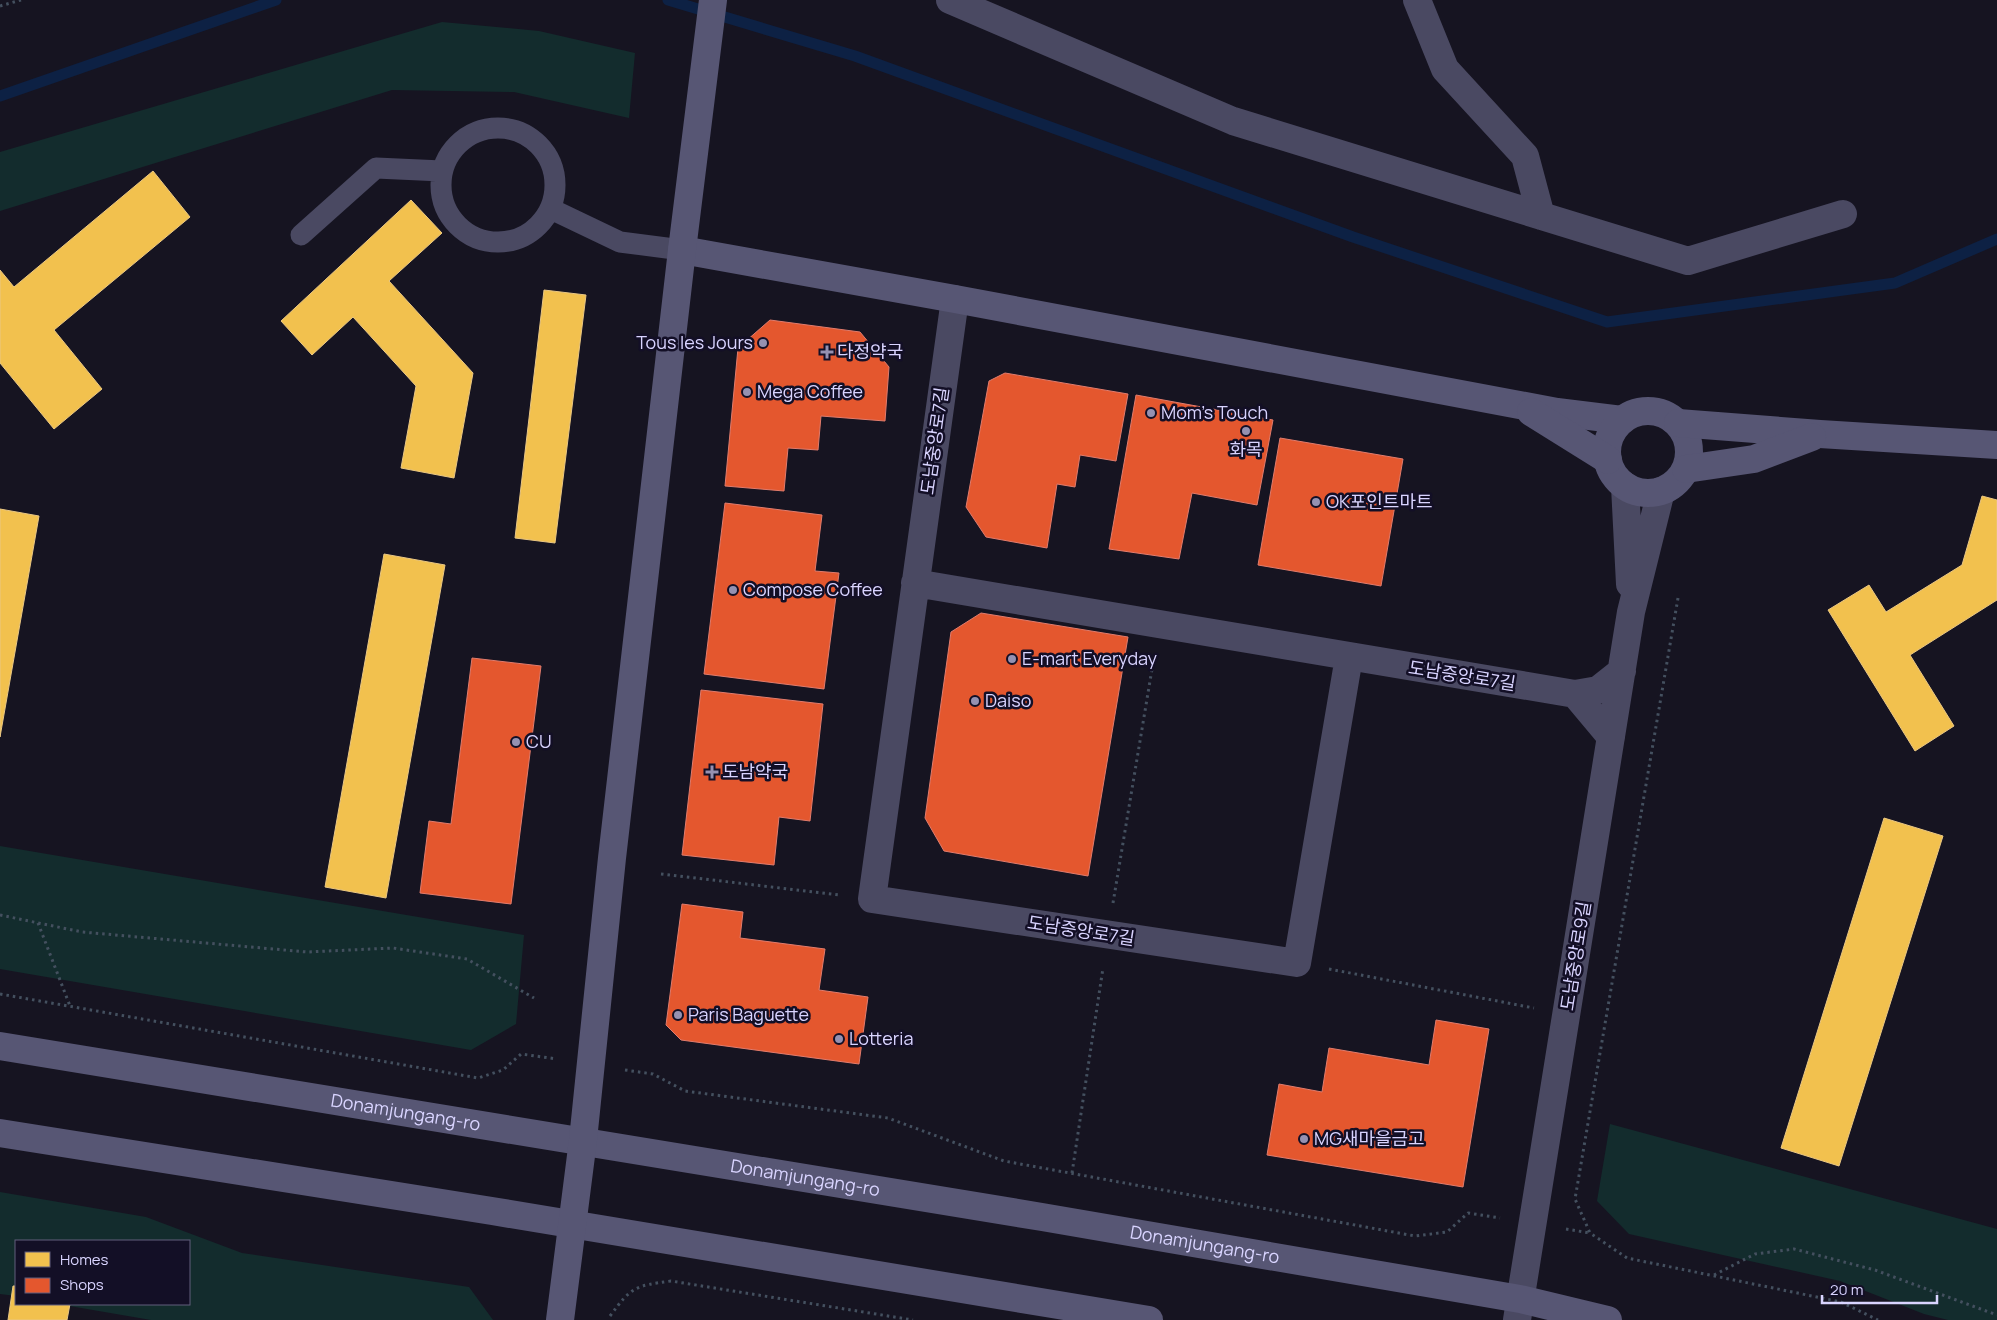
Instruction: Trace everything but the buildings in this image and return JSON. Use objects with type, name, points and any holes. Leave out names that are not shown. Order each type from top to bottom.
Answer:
[{"type":"street","points":[[560,1320],[583,1140],[612,858],[682,250],[714,0]]},
{"type":"street","points":[[950,0],[1233,121],[1688,261],[1843,214]]},
{"type":"street","points":[[1417,0],[1445,69],[1526,156],[1541,216]]},
{"type":"street","points":[[682,250],[955,299],[1557,412],[1622,420]]},
{"type":"street","name":"도남중앙로7길","points":[[955,299],[872,899],[1296,963]]},
{"type":"street","points":[[1519,404],[1608,460]]},
{"type":"street","points":[[1645,411],[1657,411],[1678,423],[1685,433],[1689,445],[1689,458],[1686,469],[1680,479],[1662,491],[1649,493],[1637,492],[1625,486],[1611,470],[1608,460],[1607,448],[1615,428],[1622,420],[1633,414],[1645,411]]},
{"type":"street","points":[[1678,423],[1997,446]]},
{"type":"street","points":[[1686,469],[1754,459],[1820,434]]},
{"type":"street","points":[[1625,486],[1632,612]]},
{"type":"street","points":[[1632,612],[1662,491]]},
{"type":"street","name":"도남중앙로7길","points":[[915,583],[1575,694]]},
{"type":"street","name":"도남중앙로9길","points":[[1519,1310],[1632,612]]},
{"type":"street","points":[[1296,963],[1349,657]]},
{"type":"street","points":[[1575,694],[1598,690],[1622,671]]},
{"type":"street","points":[[1575,694],[1611,737]]},
{"type":"street","name":"Donamjungang-ro","points":[[0,1046],[1052,1218],[1519,1310],[1608,1320]]},
{"type":"street","points":[[0,1133],[571,1224],[1149,1320]]},
{"type":"lane","points":[[499,127],[518,130],[534,140],[547,154],[554,172],[555,190],[551,209],[540,224],[525,236],[507,242],[489,242],[471,236],[456,224],[446,208],[441,191],[442,171],[450,153],[462,139],[480,130],[499,127]]},
{"type":"lane","points":[[301,234],[376,168],[442,171]]},
{"type":"lane","points":[[551,209],[620,242],[682,250]]},
{"type":"path","points":[[0,6],[21,0]]},
{"type":"path","points":[[1678,598],[1575,1200],[1590,1233],[1627,1258],[1841,1302],[1878,1320]]},
{"type":"path","points":[[661,874],[872,899]]},
{"type":"path","points":[[0,915],[82,932],[306,952],[393,948],[467,959],[534,998]]},
{"type":"path","points":[[37,923],[70,1006]]},
{"type":"path","points":[[1296,963],[1566,1014]]},
{"type":"path","points":[[0,994],[478,1078],[503,1070],[521,1054]]},
{"type":"path","points":[[653,1074],[685,1091],[888,1118],[1004,1161],[1415,1236],[1447,1232],[1468,1213]]},
{"type":"path","points":[[1712,1276],[1755,1254],[1794,1249],[1875,1270],[1997,1315]]},
{"type":"path","points":[[610,1316],[626,1295],[642,1285],[672,1281],[913,1320]]},
{"type":"green space","points":[[442,22],[539,31],[635,53],[629,118],[514,92],[392,90],[0,211],[0,152]]},
{"type":"green space","points":[[0,846],[524,935],[516,1024],[471,1050],[0,969]]},
{"type":"green space","points":[[1610,1124],[1997,1229],[1997,1320],[1948,1320],[1924,1314],[1840,1281],[1629,1234],[1597,1201]]},
{"type":"green space","points":[[0,1192],[146,1217],[242,1253],[469,1287],[493,1320],[151,1320],[64,1305],[190,1305],[190,1240],[15,1240],[15,1296],[0,1294]]},
{"type":"waterway","points":[[0,96],[276,0]]},
{"type":"waterway","points":[[668,0],[855,56],[1353,237],[1607,322],[1895,283],[1997,239]]},
{"type":"place","name":"Tous les Jours","points":[[763,343]]},
{"type":"place","name":"다정약국","points":[[827,352]]},
{"type":"place","name":"Mega Coffee","points":[[747,392]]},
{"type":"place","name":"Mom's Touch","points":[[1151,413]]},
{"type":"place","name":"화목","points":[[1246,431]]},
{"type":"place","name":"OK포인트마트","points":[[1316,502]]},
{"type":"place","name":"Compose Coffee","points":[[733,590]]},
{"type":"place","name":"E-mart Everyday","points":[[1012,659]]},
{"type":"place","name":"Daiso","points":[[975,701]]},
{"type":"place","name":"CU","points":[[516,742]]},
{"type":"place","name":"도남약국","points":[[712,772]]},
{"type":"place","name":"Paris Baguette","points":[[678,1015]]},
{"type":"place","name":"Lotteria","points":[[839,1039]]},
{"type":"place","name":"MG새마을금고","points":[[1304,1139]]}]
